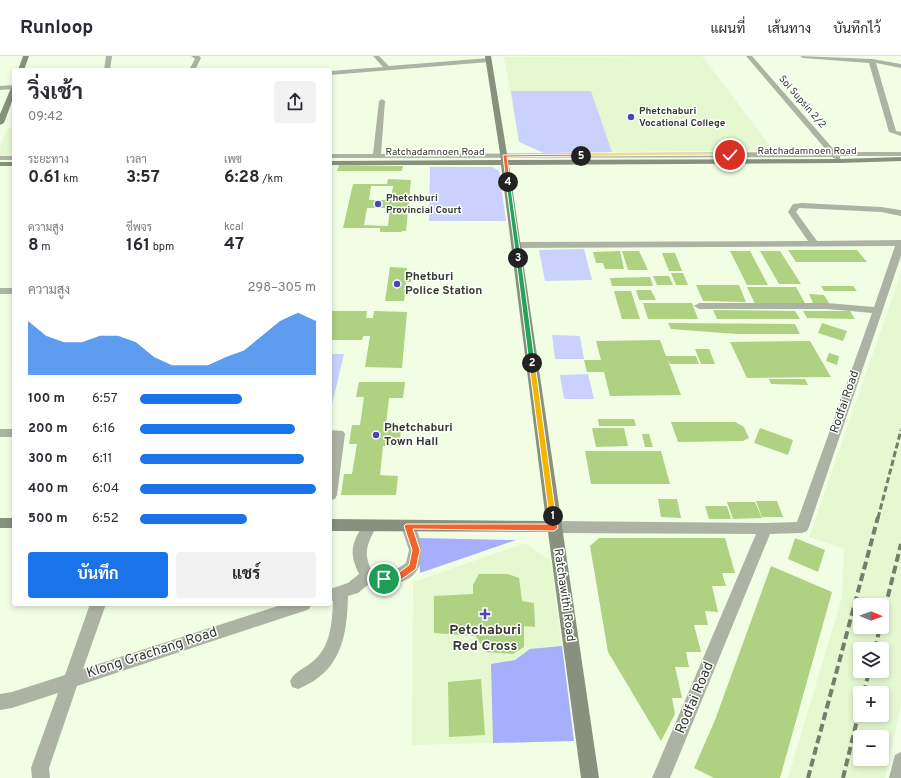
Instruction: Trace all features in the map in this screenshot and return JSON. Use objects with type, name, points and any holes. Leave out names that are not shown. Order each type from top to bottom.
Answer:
[{"type":"main road","points":[[22,68],[26,56]]},
{"type":"main road","name":"Ratchawithi Road","points":[[488,58],[505,159],[554,528],[590,778]]},
{"type":"main road","points":[[0,123],[12,96]]},
{"type":"main road","name":"Ratchadamnoen Road","points":[[332,163],[387,160],[626,158],[901,159]]},
{"type":"main road","points":[[0,164],[12,164]]},
{"type":"main road","points":[[0,523],[12,523]]},
{"type":"main road","points":[[332,525],[554,528]]},
{"type":"street","points":[[107,68],[109,56]]},
{"type":"street","points":[[376,56],[388,69]]},
{"type":"street","name":"Soi Supsin 2/2","points":[[749,56],[837,158]]},
{"type":"street","points":[[803,56],[872,61],[901,66]]},
{"type":"street","points":[[193,68],[198,57]]},
{"type":"street","points":[[332,73],[388,69],[488,58]]},
{"type":"street","points":[[872,61],[893,132],[901,134]]},
{"type":"street","points":[[0,88],[12,88]]},
{"type":"street","points":[[377,156],[382,101]]},
{"type":"street","points":[[837,158],[901,154]]},
{"type":"street","points":[[332,156],[377,156],[387,160]]},
{"type":"street","points":[[0,158],[12,158]]},
{"type":"street","points":[[814,243],[792,212],[796,206],[811,205],[863,210],[883,208],[901,213]]},
{"type":"street","points":[[516,245],[901,243]]},
{"type":"street","name":"Rodfai Road","points":[[554,528],[765,529],[802,527],[901,243]]},
{"type":"street","points":[[0,291],[12,290]]},
{"type":"street","points":[[699,306],[834,306],[877,310]]},
{"type":"street","points":[[0,433],[12,433]]},
{"type":"street","points":[[332,471],[335,434]]},
{"type":"street","points":[[370,526],[359,544],[358,562],[367,576],[384,579],[399,577],[413,566],[416,550],[408,526]]},
{"type":"street","name":"Rodfai Road","points":[[661,778],[765,529]]},
{"type":"street","points":[[298,681],[321,665],[338,637],[340,623],[335,594],[353,588],[367,576]]},
{"type":"street","points":[[41,778],[40,768],[97,606]]},
{"type":"street","name":"Klong Grachang Road","points":[[0,702],[12,700],[298,606]]},
{"type":"street","points":[[898,778],[901,762]]},
{"type":"shaded area","name":"Phetchaburi Vocational College","points":[[702,56],[773,150],[544,153],[519,142],[504,57]]},
{"type":"shaded area","points":[[511,91],[591,91],[612,152],[544,153],[519,142]]},
{"type":"shaded area","points":[[12,128],[12,156],[0,156],[0,148],[6,129]]},
{"type":"shaded area","points":[[430,167],[492,167],[499,171],[506,221],[429,221]]},
{"type":"shaded area","points":[[584,249],[592,280],[545,281],[539,250]]},
{"type":"shaded area","points":[[901,273],[901,705],[889,760],[889,730],[853,730],[853,766],[888,766],[885,778],[788,778],[842,597],[844,549],[809,537]]},
{"type":"shaded area","points":[[552,335],[580,336],[584,359],[555,359]]},
{"type":"shaded area","points":[[332,354],[344,354],[332,405]]},
{"type":"shaded area","points":[[588,374],[594,399],[564,399],[560,375]]},
{"type":"shaded area","points":[[418,538],[516,540],[420,573]]},
{"type":"shaded area","name":"Petchaburi Red Cross","points":[[525,543],[551,561],[574,741],[412,745],[413,582]]},
{"type":"shaded area","points":[[562,646],[574,741],[493,743],[491,664],[515,660],[530,649]]},
{"type":"building","points":[[339,165],[403,166],[402,171],[337,171]]},
{"type":"building","name":"Phetchburi Provincial Court","points":[[388,179],[411,180],[406,231],[380,232],[380,228],[343,228],[353,184],[387,184]],"holes":[[[371,186],[393,186],[391,200],[369,200]],[[367,208],[390,208],[388,226],[364,225]]]},
{"type":"building","points":[[788,250],[857,250],[867,262],[796,262]]},
{"type":"building","points":[[620,251],[624,269],[605,269],[603,263],[596,263],[593,252]]},
{"type":"building","points":[[622,251],[639,251],[648,270],[628,270]]},
{"type":"building","points":[[730,251],[750,251],[768,285],[747,285]]},
{"type":"building","points":[[760,251],[780,251],[801,284],[779,284]]},
{"type":"building","points":[[662,253],[675,253],[682,271],[669,271]]},
{"type":"building","name":"Phetburi Police Station","points":[[390,267],[407,268],[407,274],[412,274],[411,282],[406,282],[406,286],[411,286],[410,294],[405,294],[404,301],[385,301]]},
{"type":"building","points":[[671,273],[683,273],[688,285],[676,285]]},
{"type":"building","points":[[653,276],[669,276],[673,285],[657,285]]},
{"type":"building","points":[[650,277],[653,286],[612,286],[610,278]]},
{"type":"building","points":[[696,285],[739,285],[746,302],[703,301]]},
{"type":"building","points":[[821,286],[853,286],[857,291],[824,291]]},
{"type":"building","points":[[747,287],[796,287],[806,305],[755,304]]},
{"type":"building","points":[[636,290],[651,290],[656,300],[639,300]]},
{"type":"building","points":[[614,291],[631,291],[640,319],[622,319]]},
{"type":"building","points":[[809,294],[824,295],[829,303],[813,303]]},
{"type":"building","points":[[643,303],[692,303],[698,319],[648,319]]},
{"type":"building","points":[[713,310],[795,311],[800,319],[717,319]]},
{"type":"building","points":[[332,311],[367,311],[366,318],[373,318],[374,311],[407,312],[402,368],[365,367],[370,336],[363,336],[362,340],[332,340]]},
{"type":"building","points":[[803,311],[850,311],[855,319],[807,318]]},
{"type":"building","points":[[668,323],[795,324],[800,334],[737,334],[671,329]]},
{"type":"building","points":[[822,323],[847,331],[843,341],[818,333]]},
{"type":"building","points":[[660,340],[666,356],[696,356],[699,364],[670,364],[667,358],[681,395],[610,396],[604,372],[587,372],[584,360],[601,360],[596,341]]},
{"type":"building","points":[[810,341],[831,377],[747,378],[730,342]]},
{"type":"building","points":[[695,349],[709,349],[715,364],[701,364]]},
{"type":"building","points":[[829,353],[839,356],[837,365],[826,361]]},
{"type":"building","points":[[769,379],[805,379],[808,385],[771,384]]},
{"type":"building","name":"Phetchaburi Town Hall","points":[[359,382],[405,382],[403,398],[389,398],[386,425],[401,425],[400,446],[383,446],[380,475],[398,476],[396,495],[341,495],[344,474],[352,474],[357,444],[349,444],[352,425],[360,425],[364,397],[356,397]]},
{"type":"building","points":[[598,419],[634,419],[636,426],[599,426]]},
{"type":"building","points":[[671,422],[735,422],[744,427],[749,438],[743,441],[678,442]]},
{"type":"building","points":[[592,428],[624,428],[628,446],[596,447]]},
{"type":"building","points":[[760,428],[793,440],[788,455],[754,443]]},
{"type":"building","points":[[642,434],[649,434],[653,447],[645,447]]},
{"type":"building","points":[[585,451],[661,451],[670,484],[591,484]]},
{"type":"building","points":[[658,499],[677,499],[681,518],[661,517]]},
{"type":"building","points":[[756,501],[777,501],[783,517],[762,517]]},
{"type":"building","points":[[727,502],[755,502],[762,518],[733,519]]},
{"type":"building","points":[[705,506],[727,506],[731,519],[709,519]]},
{"type":"building","points":[[599,538],[725,538],[735,573],[722,573],[726,586],[712,586],[718,612],[705,611],[708,625],[694,625],[701,652],[686,652],[689,667],[675,667],[682,698],[672,698],[675,714],[661,741],[608,652],[590,546]]},
{"type":"building","points":[[795,538],[825,550],[818,572],[788,559]]},
{"type":"building","points":[[771,566],[832,592],[780,778],[714,778],[694,768],[715,720]]},
{"type":"building","points":[[479,574],[508,574],[519,578],[522,601],[534,603],[535,627],[524,626],[524,647],[513,654],[485,652],[476,636],[434,633],[434,596],[473,594],[473,585]]},
{"type":"building","points":[[481,679],[485,735],[449,737],[448,682]]},
{"type":"railway","points":[[878,518],[901,430]]},
{"type":"railway","points":[[808,778],[878,517]]},
{"type":"railway","points":[[888,598],[901,544]]},
{"type":"railway","points":[[877,642],[878,634]]},
{"type":"railway","points":[[866,686],[867,678]]},
{"type":"railway","points":[[843,778],[857,722]]},
{"type":"place","name":"Phetchaburi Vocational College","points":[[631,117]]},
{"type":"place","name":"Phetchburi Provincial Court","points":[[378,204]]},
{"type":"place","name":"Phetburi Police Station","points":[[397,284]]},
{"type":"place","name":"Phetchaburi Town Hall","points":[[376,435]]},
{"type":"place","name":"Petchaburi Red Cross","points":[[485,614]]},
{"type":"route","points":[[384,579],[399,577],[413,566],[416,550],[408,526],[554,528],[504,156],[730,155]]}]
